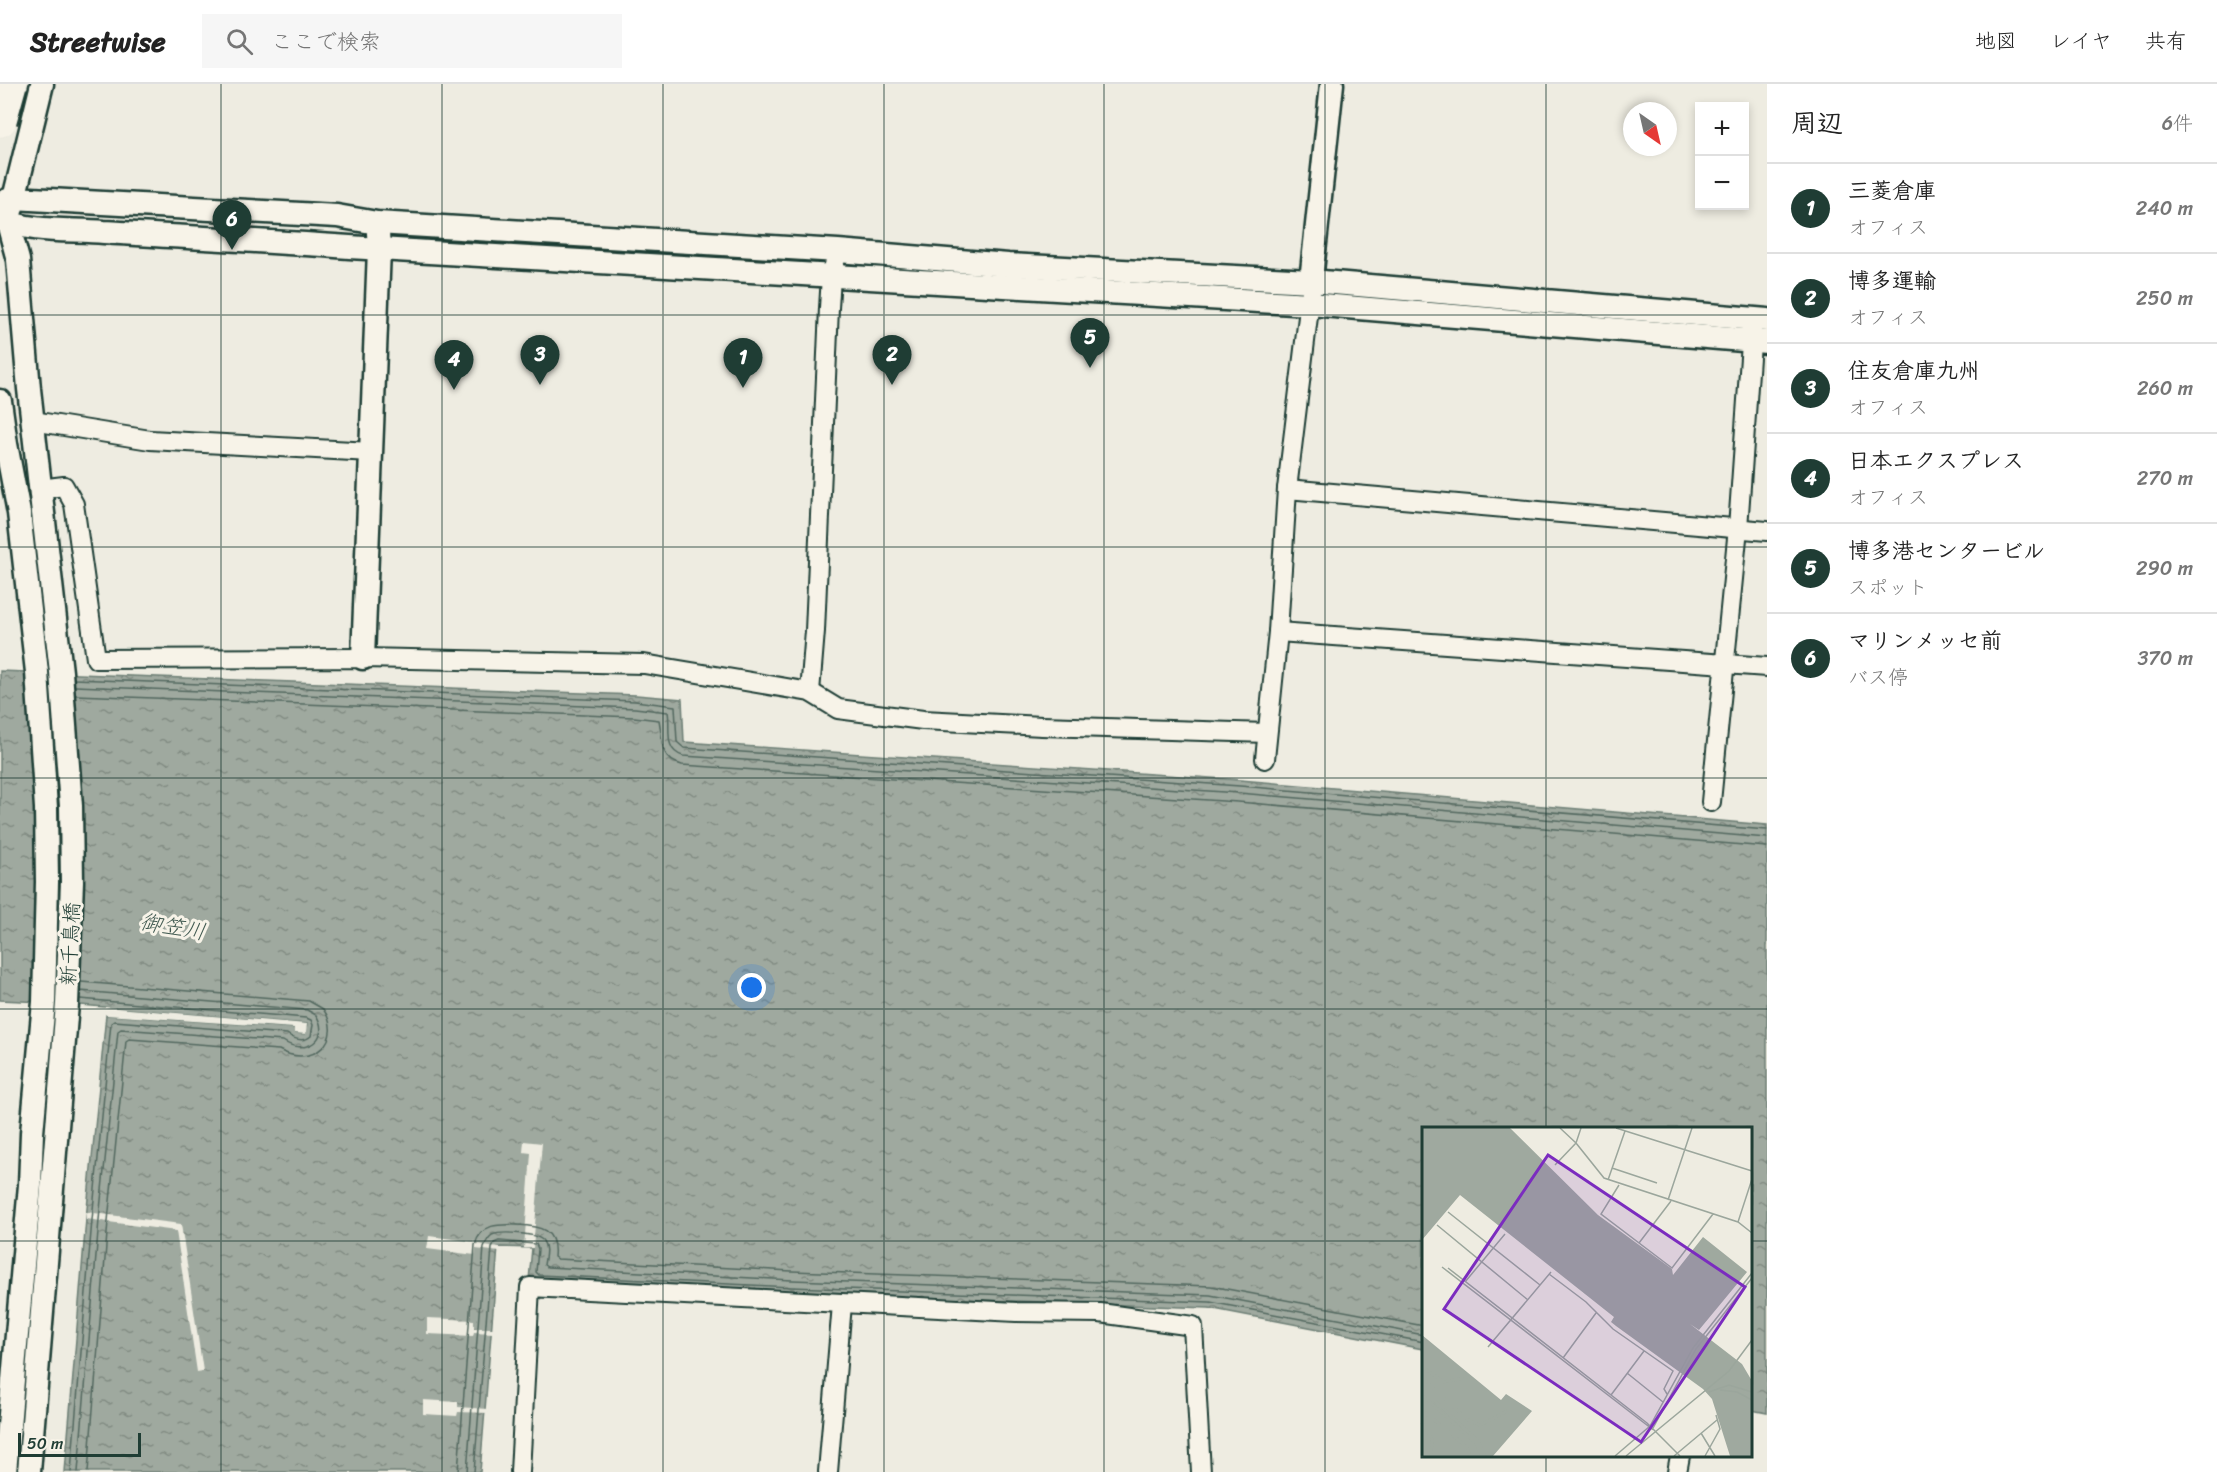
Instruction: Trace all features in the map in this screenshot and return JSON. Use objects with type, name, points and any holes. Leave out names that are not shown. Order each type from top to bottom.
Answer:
[{"type":"highway","points":[[0,120],[9,84]]},
{"type":"street","points":[[5,211],[42,84]]},
{"type":"street","points":[[1265,759],[1278,632],[1287,489],[1310,304],[1332,84]]},
{"type":"street","points":[[5,211],[337,216],[377,223],[1008,265],[1311,281],[1760,319],[1710,802]]},
{"type":"street","points":[[5,211],[41,228],[1310,304],[1759,342]]},
{"type":"street","name":"新千鳥橋","points":[[5,211],[18,260],[40,489],[53,590],[71,806],[72,882],[68,993],[29,1472]]},
{"type":"street","points":[[363,658],[379,249],[377,223]]},
{"type":"street","points":[[810,692],[815,631],[831,276],[838,252]]},
{"type":"street","name":"新千鳥橋","points":[[0,401],[19,513],[29,593],[43,750],[47,882],[44,1002],[5,1472]]},
{"type":"street","points":[[33,421],[150,440],[371,452]]},
{"type":"street","points":[[40,489],[64,486],[74,504],[96,659],[363,658],[644,664],[810,692],[838,709],[923,720],[1267,733]]},
{"type":"street","points":[[1287,489],[1767,531]]},
{"type":"street","points":[[1278,632],[1767,667]]},
{"type":"street","points":[[520,1472],[531,1287],[1016,1312],[1100,1313],[1193,1326],[1201,1472]]},
{"type":"street","points":[[828,1472],[842,1304]]},
{"type":"street","points":[[1677,1472],[1680,1457]]},
{"type":"water","name":"御笠川","points":[[0,671],[636,695],[682,699],[684,742],[1240,780],[1767,825],[1767,1413],[1752,1410],[1752,1127],[1422,1127],[1422,1349],[1209,1308],[791,1293],[529,1280],[532,1248],[498,1247],[480,1472],[65,1472],[106,1015],[295,1028],[295,1033],[305,1034],[307,1024],[0,1000]]},
{"type":"pier","points":[[105,1007],[307,1024],[306,1034],[294,1033],[294,1028],[106,1015],[106,1012],[234,1021],[105,1010]]},
{"type":"pier","points":[[524,1141],[542,1143],[533,1248],[524,1248],[531,1153],[523,1152]]},
{"type":"pier","points":[[86,1212],[181,1224],[203,1371],[197,1372],[176,1231],[86,1219]]},
{"type":"pier","points":[[429,1236],[500,1247],[500,1252],[476,1249],[475,1255],[427,1249]]},
{"type":"pier","points":[[427,1318],[474,1320],[474,1328],[494,1328],[493,1333],[474,1332],[473,1336],[427,1334]]},
{"type":"pier","points":[[423,1400],[458,1402],[458,1407],[488,1409],[488,1413],[458,1412],[457,1416],[423,1414]]},
{"type":"place","name":"マリンメッセ前","points":[[232,250]]},
{"type":"place","name":"博多港センタービル","points":[[1090,368]]},
{"type":"place","name":"住友倉庫九州","points":[[540,385]]},
{"type":"place","name":"博多運輸","points":[[892,385]]},
{"type":"place","name":"三菱倉庫","points":[[743,388]]},
{"type":"place","name":"日本エクスプレス","points":[[454,390]]}]
